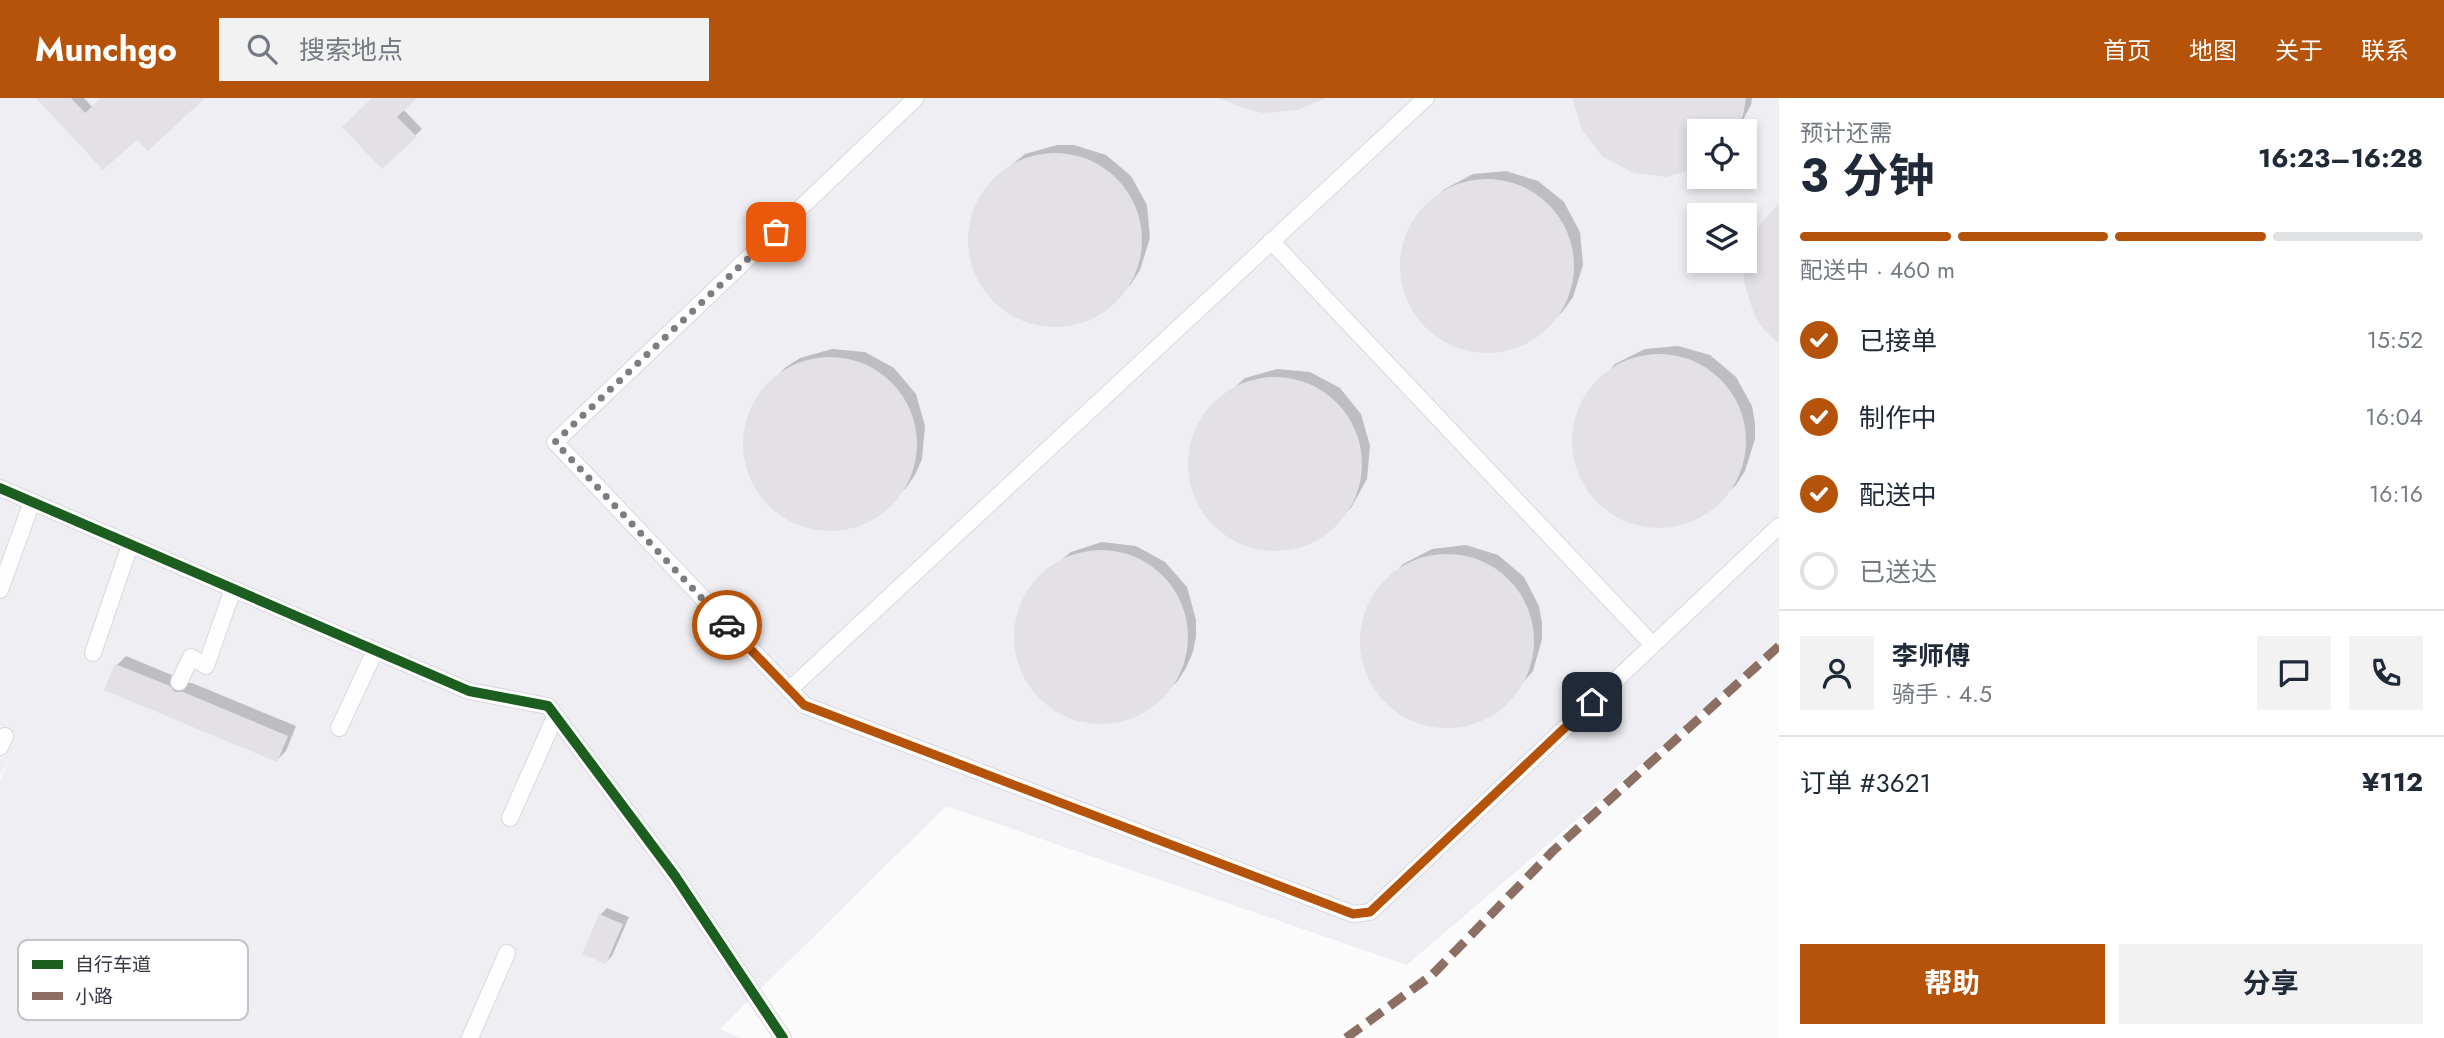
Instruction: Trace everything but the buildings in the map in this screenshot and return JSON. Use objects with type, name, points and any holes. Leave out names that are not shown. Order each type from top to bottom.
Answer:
[{"type":"street","points":[[916,98],[555,442],[804,705],[1353,914],[1370,912],[1779,526]]},
{"type":"street","points":[[789,690],[1426,98]]},
{"type":"street","points":[[1271,241],[1653,645]]},
{"type":"street","points":[[0,488],[469,691],[548,706],[675,876],[783,1038]]},
{"type":"street","points":[[0,590],[32,502]]},
{"type":"street","points":[[93,653],[130,545]]},
{"type":"street","points":[[179,682],[191,657],[206,666],[233,589]]},
{"type":"street","points":[[339,728],[375,651]]},
{"type":"street","points":[[510,818],[555,717]]},
{"type":"street","points":[[470,1038],[507,953]]},
{"type":"shaded area","points":[[0,98],[1779,98],[1779,646],[1407,965],[946,806],[720,1029],[741,1038],[0,1038],[0,780],[10,758],[0,776]]},
{"type":"marked path","points":[[1346,1038],[1432,975],[1553,851],[1779,646]]},
{"type":"cycle path","points":[[0,488],[469,691],[548,706],[675,876],[783,1038]]},
{"type":"way so far","points":[[727,625],[555,442],[776,232]]},
{"type":"route","points":[[727,625],[804,705],[1353,914],[1370,912],[1592,702]]}]
